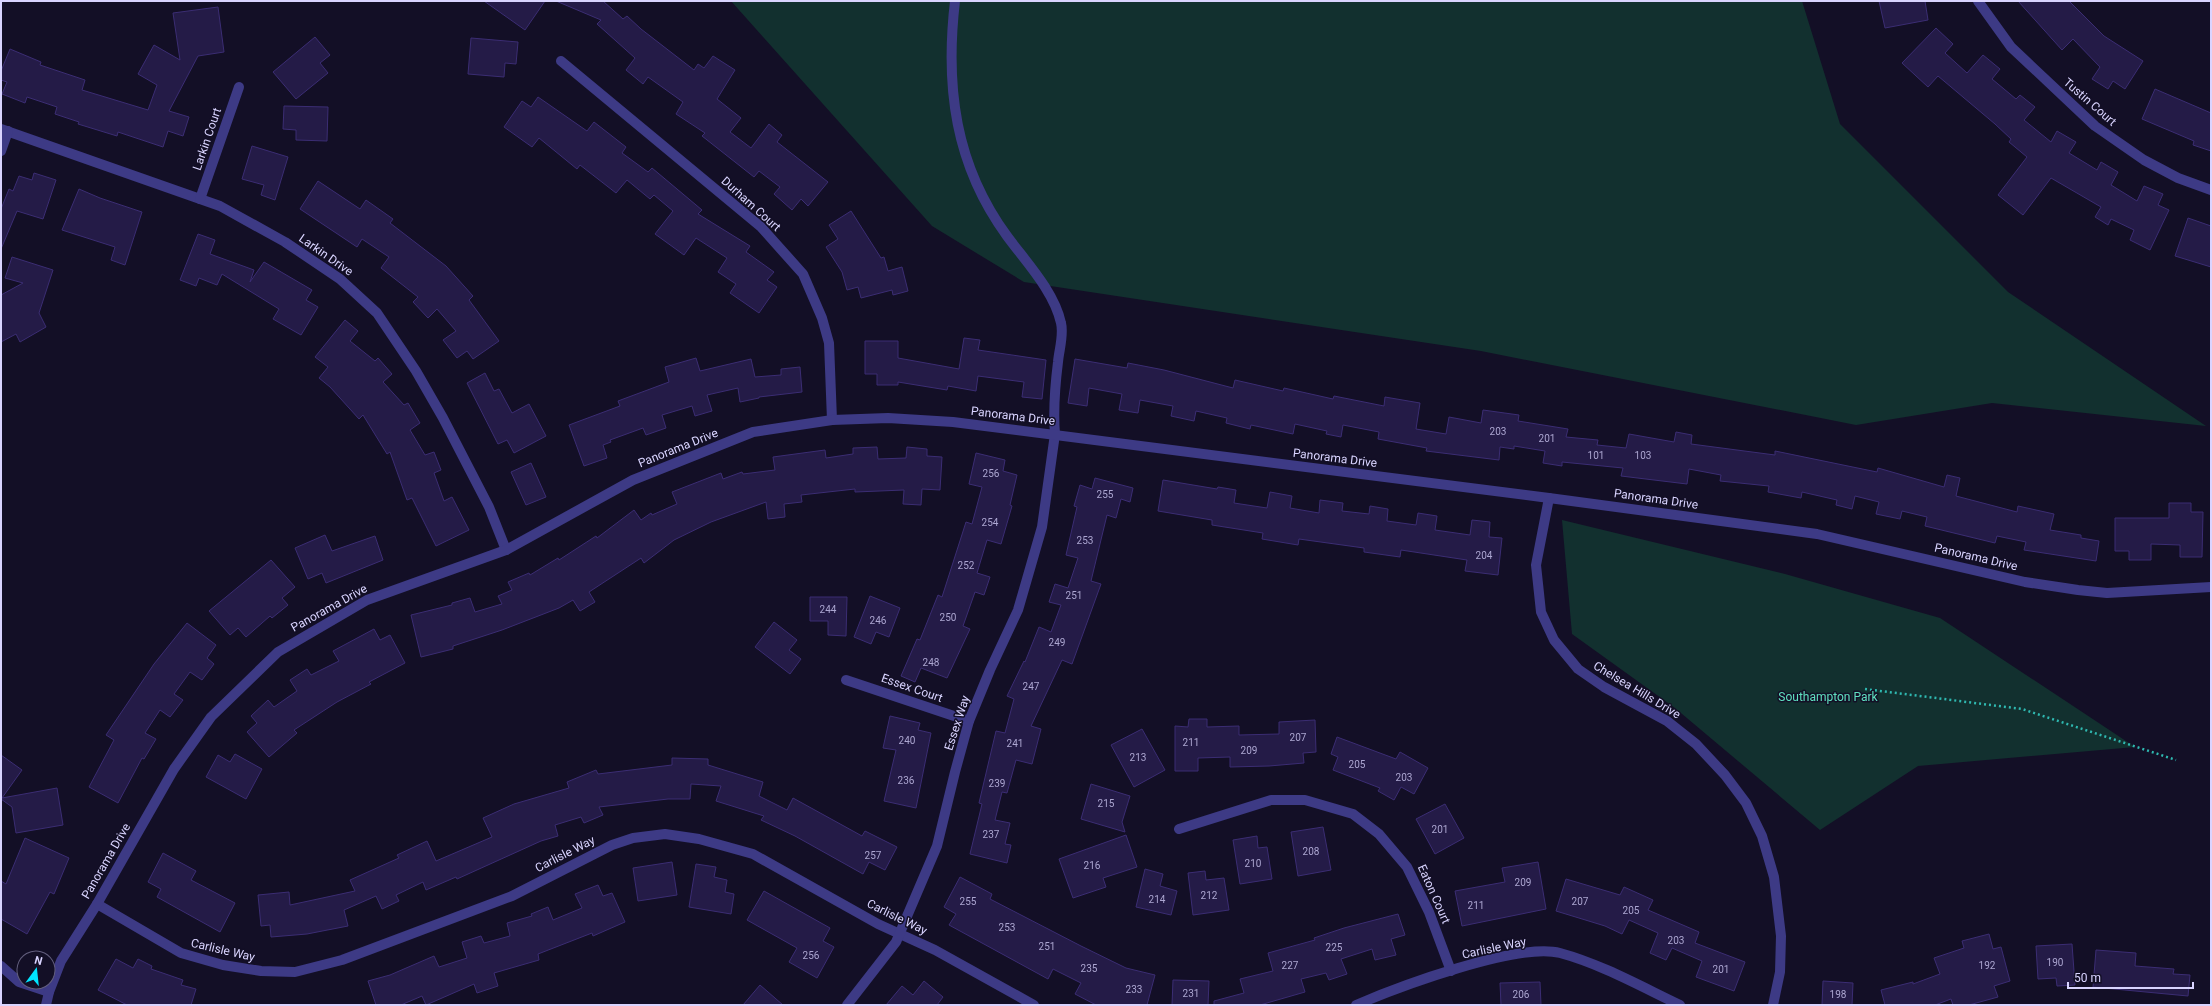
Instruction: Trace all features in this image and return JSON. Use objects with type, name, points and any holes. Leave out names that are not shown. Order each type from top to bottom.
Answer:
[{"type":"street","name":"Essex Way","points":[[847,1005],[896,942],[937,846],[969,722],[990,670],[1018,610],[1042,527],[1055,434],[1054,417],[1061,324],[1044,288],[991,214],[979,193],[970,170],[958,132],[954,110],[951,44],[955,1]]},
{"type":"street","name":"Tustin Court","points":[[1978,1],[2011,47],[2095,126],[2144,160],[2178,178],[2211,190]]},
{"type":"street","name":"Durham Court","points":[[561,61],[761,227],[803,274],[822,318],[829,343],[832,420]]},
{"type":"street","name":"Larkin Court","points":[[200,199],[239,87]]},
{"type":"street","name":"Larkin Drive","points":[[5,130],[220,206],[285,242],[340,279],[377,313],[416,371],[444,418],[489,507],[506,550]]},
{"type":"street","points":[[1,151],[5,130]]},
{"type":"street","name":"Panorama Drive","points":[[46,1005],[49,992],[61,961],[97,904],[174,769],[211,717],[278,652],[366,600],[506,550],[633,480],[753,432],[832,420],[888,418],[953,422],[1549,498],[1817,534],[2025,582],[2078,590],[2107,593],[2211,587]]},
{"type":"street","name":"Chelsea Hills Drive","points":[[1549,498],[1536,565],[1541,612],[1554,640],[1578,669],[1604,688],[1667,721],[1696,744],[1726,775],[1746,803],[1762,836],[1774,877],[1781,936],[1780,972],[1773,1005]]},
{"type":"street","name":"Essex Court","points":[[846,680],[969,722]]},
{"type":"street","name":"Eaton Court","points":[[1179,829],[1271,800],[1305,800],[1353,814],[1379,834],[1407,867],[1429,912],[1451,971]]},
{"type":"street","name":"Carlisle Way","points":[[97,904],[181,953],[223,965],[261,971],[295,972],[342,960],[512,896],[612,845],[633,838],[665,834],[699,839],[753,854],[899,934],[935,950],[1034,1005]]},
{"type":"street","name":"Carlisle Way","points":[[1356,1005],[1477,963],[1529,953],[1559,953],[1611,972],[1680,1005]]},
{"type":"street","points":[[1,966],[19,982],[49,992]]},
{"type":"path","points":[[1865,689],[2022,709],[2176,760]]},
{"type":"green space","points":[[731,1],[1802,1],[1840,124],[2008,292],[2206,426],[1992,403],[1856,425],[1481,351],[1024,282],[932,226]]},
{"type":"green space","name":"Southampton Park","points":[[1562,520],[1785,574],[1940,618],[2135,747],[1918,766],[1820,830],[1675,708],[1572,634]]},
{"type":"building","points":[[484,1],[545,1],[525,30]]},
{"type":"building","points":[[556,1],[603,1],[623,19],[627,16],[641,29],[694,70],[698,64],[704,68],[713,56],[735,70],[717,99],[741,118],[730,132],[751,148],[769,124],[782,135],[777,142],[828,182],[808,206],[801,199],[792,210],[774,194],[780,187],[759,171],[754,177],[702,136],[705,133],[676,114],[683,102],[648,77],[643,84],[626,70],[635,58],[597,24],[601,20]]},
{"type":"building","points":[[1879,1],[1925,1],[1928,20],[1885,28]]},
{"type":"building","points":[[2018,1],[2069,1],[2104,36],[2143,61],[2125,89],[2113,81],[2108,89],[2092,79],[2100,67],[2073,39],[2062,50]]},
{"type":"building","points":[[218,7],[224,52],[198,56],[169,111],[189,117],[183,136],[168,131],[163,147],[118,132],[117,136],[78,124],[79,122],[55,114],[57,107],[27,97],[25,103],[2,94],[7,82],[1,80],[1,71],[10,49],[41,62],[40,65],[85,80],[82,90],[148,110],[157,85],[138,74],[154,45],[180,60],[173,13]]},
{"type":"building","points":[[1936,28],[1953,44],[1945,53],[1967,73],[1983,55],[2000,69],[1992,79],[2016,99],[2020,95],[2035,107],[2024,120],[2051,142],[2057,131],[2076,142],[2069,153],[2097,170],[2101,162],[2118,172],[2111,185],[2137,201],[2144,186],[2163,194],[2158,205],[2169,210],[2150,250],[2130,240],[2134,230],[2111,219],[2108,225],[2095,217],[2101,207],[2051,178],[2023,215],[1998,195],[2027,157],[2009,142],[2011,139],[1995,124],[1938,76],[1928,87],[1902,63]]},
{"type":"building","points":[[315,37],[330,55],[320,63],[328,73],[296,99],[273,72]]},
{"type":"building","points":[[471,38],[518,42],[516,64],[505,63],[504,77],[468,74]]},
{"type":"building","points":[[2155,89],[2211,113],[2211,151],[2193,145],[2194,141],[2142,119]]},
{"type":"building","points":[[538,97],[587,131],[594,122],[626,147],[622,153],[648,172],[652,168],[702,210],[698,214],[750,246],[746,252],[774,272],[767,280],[777,287],[759,313],[730,293],[736,284],[718,272],[727,258],[696,238],[684,255],[655,234],[673,211],[654,195],[650,199],[627,180],[616,193],[580,165],[577,169],[539,138],[532,147],[504,127],[522,101],[531,107]]},
{"type":"building","points":[[284,106],[328,107],[327,141],[296,140],[296,130],[283,129]]},
{"type":"building","points":[[252,146],[288,157],[275,200],[261,195],[264,185],[242,179]]},
{"type":"building","points":[[34,173],[56,180],[43,219],[17,211],[1,249],[1,209],[9,189],[13,191],[19,176],[32,180]]},
{"type":"building","points":[[318,181],[360,209],[366,200],[393,219],[390,223],[446,266],[473,296],[469,300],[499,341],[473,359],[467,351],[457,358],[443,340],[456,331],[437,309],[428,318],[413,302],[418,297],[381,268],[389,257],[362,239],[357,247],[300,209]]},
{"type":"building","points":[[79,189],[100,198],[142,212],[125,265],[111,260],[115,247],[62,230]]},
{"type":"building","points":[[851,211],[881,258],[884,257],[888,271],[902,267],[908,291],[893,295],[892,290],[861,298],[858,287],[847,290],[842,272],[826,247],[838,239],[829,225]]},
{"type":"building","points":[[2188,218],[2211,226],[2211,267],[2175,256]]},
{"type":"building","points":[[198,234],[215,240],[210,254],[254,270],[250,282],[264,262],[312,290],[306,300],[318,307],[301,335],[273,319],[279,309],[222,274],[217,285],[199,278],[196,286],[180,280]]},
{"type":"building","points":[[12,257],[53,270],[39,313],[46,327],[20,342],[16,334],[1,342],[1,295],[23,283],[5,278]]},
{"type":"building","points":[[345,320],[358,331],[350,341],[375,361],[378,358],[392,374],[383,382],[404,405],[408,403],[420,423],[410,430],[425,455],[434,452],[441,470],[434,473],[444,501],[452,497],[469,530],[436,546],[412,498],[407,500],[390,452],[387,454],[363,415],[359,419],[330,387],[319,378],[328,367],[315,357]]},
{"type":"building","points":[[964,338],[980,340],[978,350],[1046,360],[1042,399],[1022,397],[1024,382],[978,376],[976,391],[948,386],[947,390],[898,382],[898,385],[877,385],[877,374],[865,374],[865,341],[898,341],[898,358],[959,369]]},
{"type":"building","points":[[696,358],[700,371],[751,359],[755,377],[781,375],[781,369],[800,367],[802,392],[759,397],[740,402],[738,388],[707,395],[712,411],[695,416],[692,406],[662,415],[666,428],[646,435],[643,428],[610,440],[611,442],[603,445],[607,458],[584,466],[569,425],[620,406],[618,401],[669,382],[665,367]]},
{"type":"building","points":[[1075,359],[1127,368],[1128,363],[1164,370],[1233,388],[1235,380],[1283,391],[1284,388],[1333,399],[1334,396],[1384,406],[1385,397],[1420,403],[1416,429],[1446,434],[1449,417],[1481,423],[1483,410],[1519,415],[1518,421],[1568,429],[1566,437],[1598,440],[1597,445],[1626,448],[1629,434],[1674,442],[1676,432],[1692,435],[1691,444],[1775,455],[1775,451],[1877,472],[1878,468],[1944,487],[1947,475],[1960,478],[1956,496],[2017,512],[2018,506],[2054,514],[2050,530],[2081,535],[2081,538],[2099,541],[2096,561],[2024,550],[2026,542],[1997,536],[1995,543],[1925,526],[1927,517],[1902,511],[1900,519],[1876,514],[1879,502],[1855,496],[1852,509],[1836,505],[1837,500],[1802,492],[1801,498],[1768,492],[1769,486],[1720,481],[1721,475],[1689,469],[1687,484],[1621,476],[1623,468],[1562,462],[1562,466],[1543,463],[1545,451],[1514,446],[1514,449],[1500,447],[1499,460],[1426,451],[1427,448],[1378,439],[1379,432],[1343,425],[1341,437],[1326,434],[1327,431],[1295,424],[1293,434],[1251,425],[1250,429],[1226,423],[1227,418],[1196,411],[1194,421],[1171,416],[1173,406],[1140,400],[1138,413],[1119,410],[1122,394],[1089,388],[1087,406],[1068,403]]},
{"type":"building","points":[[485,373],[494,391],[499,389],[512,413],[529,404],[546,436],[514,453],[507,440],[498,444],[467,383]]},
{"type":"building","points":[[877,447],[878,459],[906,458],[907,447],[927,449],[927,456],[942,457],[940,490],[922,489],[921,505],[903,504],[904,490],[855,492],[855,489],[801,495],[802,502],[784,504],[785,517],[768,519],[766,502],[711,522],[674,540],[644,563],[641,558],[589,592],[595,602],[580,611],[573,600],[559,608],[502,630],[453,646],[453,649],[421,657],[411,615],[452,605],[452,603],[470,598],[475,612],[502,604],[498,596],[512,590],[508,582],[529,573],[530,575],[558,558],[559,560],[596,536],[597,538],[634,510],[641,520],[651,513],[652,515],[677,504],[672,492],[721,473],[723,479],[742,472],[743,474],[775,470],[773,457],[825,450],[826,458],[853,454],[853,448]]},
{"type":"building","points":[[976,453],[1005,460],[1003,471],[1017,475],[1010,505],[1012,506],[1001,544],[987,540],[977,573],[990,577],[984,595],[975,592],[963,626],[970,629],[947,678],[921,668],[915,682],[901,676],[917,639],[920,640],[938,595],[942,597],[966,522],[972,524],[982,487],[969,484]]},
{"type":"building","points":[[531,463],[546,497],[526,505],[511,472]]},
{"type":"building","points":[[1095,478],[1133,488],[1130,502],[1121,499],[1116,518],[1107,515],[1091,581],[1101,584],[1072,664],[1062,660],[1031,726],[1041,729],[1032,764],[1016,760],[1007,793],[1002,792],[995,820],[1010,823],[1005,844],[1011,845],[1007,863],[970,854],[982,804],[979,803],[996,731],[1005,733],[1014,699],[1007,696],[1024,661],[1025,662],[1039,627],[1051,632],[1061,605],[1049,602],[1055,584],[1068,588],[1078,558],[1066,555],[1077,507],[1074,506],[1080,485],[1092,489]]},
{"type":"building","points":[[1163,480],[1217,489],[1218,487],[1236,490],[1234,503],[1267,508],[1270,492],[1292,496],[1290,508],[1319,513],[1320,500],[1343,503],[1342,511],[1369,514],[1370,506],[1388,509],[1387,521],[1416,525],[1418,513],[1437,516],[1435,530],[1470,535],[1472,520],[1490,522],[1489,537],[1502,538],[1498,575],[1465,571],[1467,560],[1401,550],[1400,557],[1364,552],[1364,548],[1299,539],[1298,545],[1262,539],[1263,533],[1212,525],[1212,520],[1158,511]]},
{"type":"building","points":[[2169,503],[2191,503],[2191,512],[2203,512],[2202,557],[2180,557],[2180,545],[2151,544],[2151,560],[2129,560],[2129,551],[2115,551],[2115,518],[2169,518]]},
{"type":"building","points":[[325,535],[332,551],[375,536],[383,560],[326,583],[322,573],[308,579],[295,548]]},
{"type":"building","points":[[271,560],[295,587],[282,598],[288,605],[272,618],[270,616],[246,637],[238,628],[230,635],[209,611]]},
{"type":"building","points":[[870,596],[900,608],[889,637],[876,632],[871,644],[854,637]]},
{"type":"building","points":[[810,597],[847,597],[846,636],[828,635],[828,621],[810,621]]},
{"type":"building","points":[[774,622],[797,640],[789,650],[801,659],[790,674],[755,647]]},
{"type":"building","points":[[187,623],[216,645],[207,658],[214,664],[202,680],[190,672],[174,694],[183,700],[170,717],[160,710],[145,733],[156,739],[144,759],[142,758],[118,803],[89,787],[114,740],[106,735],[154,664]]},
{"type":"building","points":[[374,629],[380,640],[390,635],[405,663],[369,682],[371,684],[337,702],[294,730],[297,733],[269,757],[247,732],[257,723],[251,716],[268,700],[274,707],[297,691],[290,680],[307,669],[311,675],[339,661],[333,651]]},
{"type":"building","points":[[890,716],[920,723],[918,730],[931,733],[916,808],[884,801],[896,750],[883,748]]},
{"type":"building","points":[[1189,719],[1207,719],[1207,727],[1239,726],[1239,735],[1279,734],[1279,722],[1315,720],[1316,752],[1303,753],[1304,763],[1269,766],[1230,767],[1230,757],[1198,758],[1198,771],[1175,771],[1175,726],[1188,727]]},
{"type":"building","points":[[1142,729],[1165,770],[1134,787],[1111,745]]},
{"type":"building","points":[[1337,737],[1396,759],[1400,752],[1428,768],[1414,794],[1401,787],[1394,800],[1378,791],[1380,788],[1333,770],[1338,757],[1331,754]]},
{"type":"building","points":[[235,754],[262,769],[246,799],[206,777],[218,755],[230,762]]},
{"type":"building","points":[[1,755],[22,770],[2,798],[57,788],[63,825],[16,833],[12,807],[1,799]]},
{"type":"building","points":[[672,758],[708,759],[708,765],[763,782],[759,796],[787,810],[793,798],[862,836],[865,831],[897,847],[885,870],[869,862],[863,874],[795,836],[761,820],[764,816],[716,801],[721,786],[691,784],[690,799],[668,799],[599,807],[603,815],[584,823],[581,817],[555,825],[558,836],[541,841],[457,879],[456,877],[426,890],[423,882],[396,895],[399,901],[382,909],[376,896],[344,910],[348,926],[307,934],[271,937],[270,925],[261,926],[258,895],[289,892],[290,905],[355,891],[350,880],[399,858],[397,855],[427,841],[436,861],[492,837],[483,818],[514,804],[569,788],[567,782],[596,770],[598,774],[672,765]]},
{"type":"building","points":[[1091,784],[1130,796],[1122,822],[1125,832],[1081,819]]},
{"type":"building","points":[[1445,804],[1464,838],[1435,854],[1416,819]]},
{"type":"building","points":[[1323,827],[1331,870],[1298,876],[1291,832]]},
{"type":"building","points":[[1126,835],[1137,867],[1103,878],[1106,887],[1073,898],[1059,859]]},
{"type":"building","points":[[1257,836],[1258,848],[1267,847],[1272,879],[1240,884],[1233,840]]},
{"type":"building","points":[[25,838],[69,858],[54,894],[50,892],[27,934],[1,919],[1,881],[6,884]]},
{"type":"building","points":[[163,853],[196,871],[191,880],[235,903],[220,932],[157,897],[161,889],[148,882]]},
{"type":"building","points":[[672,862],[677,895],[638,901],[633,868]]},
{"type":"building","points":[[1538,862],[1546,909],[1462,926],[1455,891],[1505,882],[1502,868]]},
{"type":"building","points":[[696,864],[716,867],[714,877],[727,880],[725,892],[734,894],[731,914],[689,907]]},
{"type":"building","points":[[1145,869],[1163,874],[1160,886],[1177,891],[1171,915],[1136,907]]},
{"type":"building","points":[[1205,871],[1206,880],[1224,878],[1229,910],[1193,915],[1188,873]]},
{"type":"building","points":[[960,877],[992,894],[990,899],[1081,946],[1126,968],[1155,975],[1147,1005],[1096,1005],[1075,994],[1081,983],[1053,969],[1048,979],[949,925],[956,914],[944,907]]},
{"type":"building","points":[[1566,879],[1620,895],[1624,887],[1653,900],[1648,910],[1699,932],[1695,943],[1745,962],[1734,991],[1696,977],[1702,961],[1672,948],[1666,960],[1650,953],[1658,933],[1629,920],[1622,934],[1605,926],[1556,911]]},
{"type":"building","points":[[598,885],[603,896],[612,893],[625,922],[593,936],[592,933],[538,954],[539,960],[494,973],[498,986],[477,993],[474,984],[426,1005],[422,996],[401,1005],[376,1005],[368,981],[390,975],[434,956],[439,967],[467,958],[462,942],[481,936],[484,943],[510,936],[507,923],[532,916],[531,914],[548,907],[553,920],[582,908],[575,894]]},
{"type":"building","points":[[764,891],[830,928],[823,941],[834,947],[817,978],[789,962],[797,948],[747,920]]},
{"type":"building","points":[[1398,914],[1405,935],[1391,939],[1396,955],[1375,960],[1372,949],[1341,959],[1347,974],[1329,980],[1326,973],[1301,979],[1305,992],[1260,1005],[1214,1005],[1214,1001],[1244,993],[1240,979],[1273,971],[1268,953],[1315,940],[1314,938],[1344,928]]},
{"type":"building","points":[[1989,934],[1993,949],[2001,947],[2010,981],[1994,986],[1998,997],[1969,1005],[1953,1005],[1951,999],[1935,1005],[1885,1005],[1881,990],[1913,982],[1913,984],[1940,974],[1934,958],[1964,948],[1962,941]]},
{"type":"building","points":[[2072,944],[2075,985],[2057,986],[2056,978],[2038,979],[2036,946]]},
{"type":"building","points":[[2096,950],[2136,953],[2135,966],[2174,969],[2173,974],[2190,975],[2188,996],[2093,987]]},
{"type":"building","points":[[116,959],[133,968],[138,959],[152,966],[151,969],[183,980],[181,985],[196,989],[191,1005],[127,1005],[98,990]]},
{"type":"building","points":[[1173,980],[1209,981],[1208,1005],[1172,1005]]},
{"type":"building","points":[[924,981],[943,997],[937,1005],[886,1005],[902,986],[913,995]]},
{"type":"building","points":[[1823,981],[1853,983],[1852,1005],[1822,1005]]},
{"type":"building","points":[[1540,982],[1541,1005],[1501,1005],[1500,983]]},
{"type":"building","points":[[760,985],[783,1005],[743,1005]]}]
